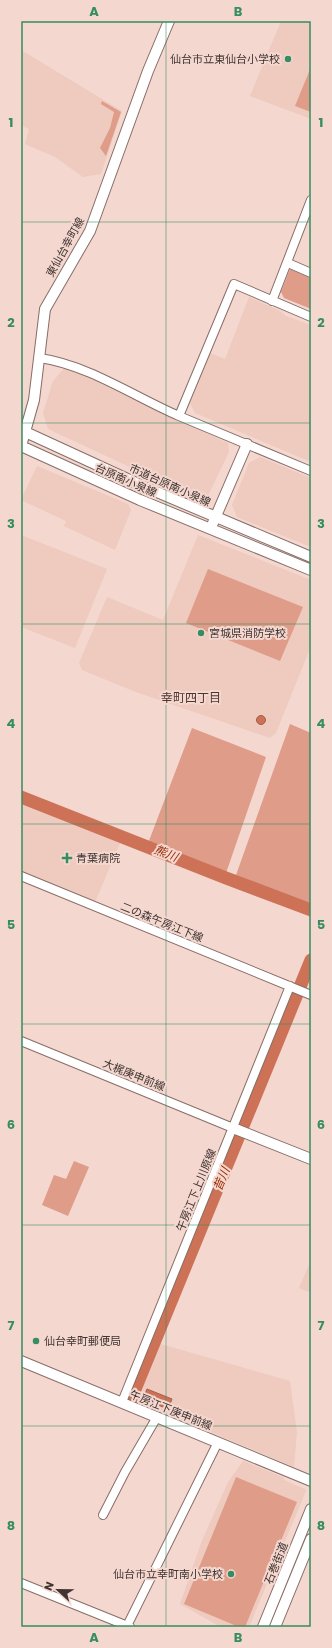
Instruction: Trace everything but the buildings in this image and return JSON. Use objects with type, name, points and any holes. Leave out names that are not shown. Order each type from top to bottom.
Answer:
[{"type":"street","name":"東仙台幸町線","points":[[21,446],[23,431],[34,400],[45,309],[90,231],[148,71],[170,21]]},
{"type":"street","points":[[272,301],[288,263],[311,200]]},
{"type":"street","points":[[288,263],[311,273]]},
{"type":"street","points":[[179,416],[234,284],[311,317]]},
{"type":"street","points":[[40,358],[54,360],[78,368],[179,416],[311,471]]},
{"type":"street","name":"市道台原南小泉線","points":[[23,431],[216,518],[311,557]]},
{"type":"street","points":[[211,530],[248,444]]},
{"type":"street","name":"台原南小泉線","points":[[21,446],[140,500],[311,570]]},
{"type":"street","name":"二の森午房江下線","points":[[21,876],[300,990]]},
{"type":"street","name":"午房江下上川原線","points":[[122,1402],[300,990]]},
{"type":"street","name":"大梶庚申前線","points":[[21,1042],[311,1159]]},
{"type":"street","name":"午房江下庚申前線","points":[[21,1361],[311,1481]]},
{"type":"street","points":[[103,1515],[124,1472],[157,1417]]},
{"type":"street","points":[[21,1583],[129,1626],[218,1442]]},
{"type":"street","name":"石巻街道","points":[[263,1627],[311,1508]]},
{"type":"street","name":"石巻街道","points":[[275,1627],[311,1539]]},
{"type":"shaded area","name":"仙台市立東仙台小学校","points":[[281,21],[311,21],[311,119],[250,96]]},
{"type":"shaded area","points":[[21,50],[122,111],[101,174],[83,177],[55,157],[25,144],[29,129],[21,125]]},
{"type":"shaded area","points":[[311,67],[311,112],[295,106]]},
{"type":"shaded area","points":[[102,101],[121,112],[106,156],[100,148],[110,128],[114,112],[101,104]]},
{"type":"shaded area","points":[[290,269],[311,278],[311,309],[284,298],[281,292]]},
{"type":"shaded area","points":[[249,297],[280,311],[286,316],[311,325],[311,462],[195,413],[190,403],[210,353],[225,359]]},
{"type":"shaded area","points":[[65,367],[228,443],[229,452],[205,502],[48,429],[43,413],[53,381]]},
{"type":"shaded area","points":[[260,457],[311,478],[311,547],[237,517],[232,505],[249,463]]},
{"type":"shaded area","points":[[37,466],[128,504],[131,510],[115,550],[64,526],[66,521],[21,500]]},
{"type":"shaded area","points":[[21,535],[107,569],[75,648],[21,627]]},
{"type":"shaded area","name":"宮城県消防学校","points":[[198,535],[311,580],[311,646],[276,733],[270,738],[136,692],[82,670],[79,663],[107,597],[163,620]]},
{"type":"shaded area","points":[[208,569],[303,607],[280,661],[186,623]]},
{"type":"shaded area","points":[[261,715],[266,720],[261,725],[256,720]]},
{"type":"shaded area","points":[[290,724],[311,733],[311,905],[236,875]]},
{"type":"shaded area","points":[[192,728],[266,757],[225,876],[147,846]]},
{"type":"shaded area","name":"青葉病院","points":[[21,801],[121,841],[95,902],[21,875]]},
{"type":"shaded area","points":[[74,1161],[89,1167],[68,1216],[42,1205],[54,1175],[66,1179]]},
{"type":"shaded area","points":[[311,1260],[311,1293],[299,1288]]},
{"type":"shaded area","points":[[157,1343],[290,1381],[297,1432],[294,1467],[135,1400]]},
{"type":"shaded area","points":[[147,1389],[172,1399],[168,1409],[143,1399]]},
{"type":"shaded area","name":"仙台市立幸町南小学校","points":[[243,1461],[283,1477],[284,1480],[305,1489],[306,1491],[249,1627],[221,1627],[180,1604],[201,1543],[228,1482]]},
{"type":"shaded area","name":"仙台市立幸町南小学校","points":[[236,1477],[297,1502],[245,1627],[239,1627],[184,1604]]},
{"type":"waterway","name":"熊川","points":[[21,797],[311,910]]},
{"type":"waterway","name":"昔川","points":[[131,1399],[311,960]]},
{"type":"place","name":"仙台市立東仙台小学校","points":[[288,59]]},
{"type":"place","name":"宮城県消防学校","points":[[201,633]]},
{"type":"place","name":"青葉病院","points":[[67,858]]},
{"type":"place","name":"仙台幸町郵便局","points":[[36,1341]]},
{"type":"place","name":"仙台市立幸町南小学校","points":[[231,1574]]},
{"type":"district","name":"幸町四丁目","points":[[191,697]]}]
